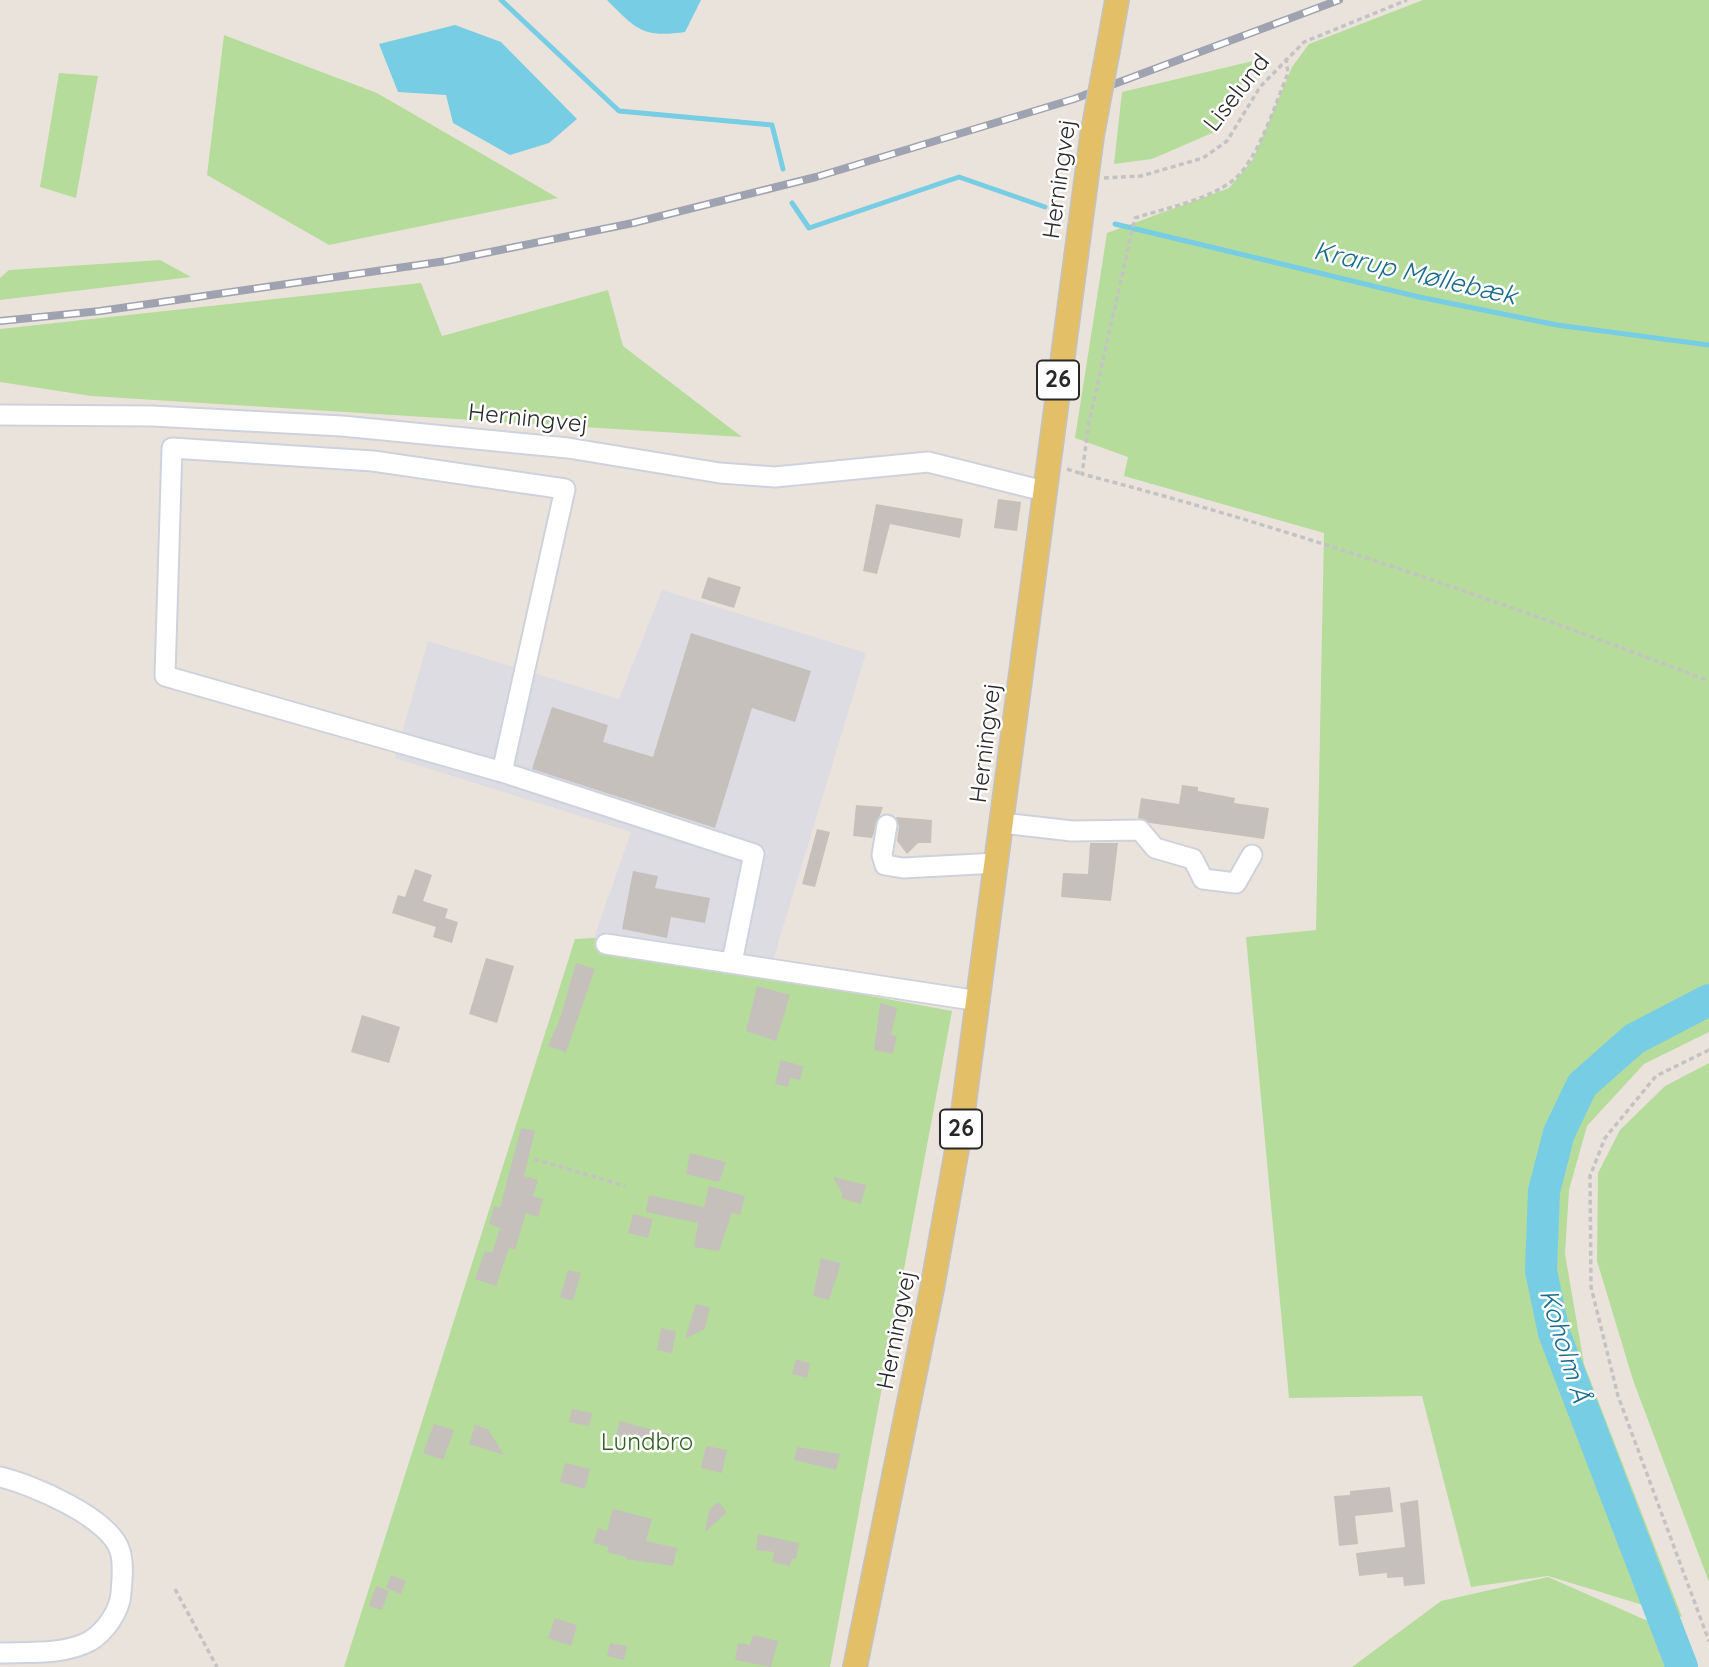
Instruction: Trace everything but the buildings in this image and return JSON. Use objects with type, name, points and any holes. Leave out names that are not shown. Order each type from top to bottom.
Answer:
[{"type":"main road","name":"Herningvej","points":[[855,1667],[932,1289],[961,1127],[1086,175],[1117,0]]},
{"type":"street","name":"Herningvej","points":[[0,415],[152,416],[342,426],[568,448],[720,473],[775,477],[928,462],[1044,491]]},
{"type":"street","points":[[502,772],[565,489],[373,461],[172,448],[164,676],[502,772],[754,854],[732,962]]},
{"type":"street","points":[[1002,822],[1072,831],[1140,830],[1155,848],[1193,859],[1203,879],[1236,883],[1252,855]]},
{"type":"street","points":[[887,825],[882,855],[885,865],[903,868],[997,863]]},
{"type":"street","points":[[606,944],[979,1001]]},
{"type":"street","points":[[0,1477],[14,1480],[91,1517],[112,1536],[120,1549],[123,1575],[121,1600],[109,1624],[90,1640],[66,1650],[0,1653]]},
{"type":"path","name":"Liselund","points":[[1086,175],[1111,179],[1140,176],[1203,158],[1227,141],[1260,87],[1304,42],[1407,0]]},
{"type":"path","points":[[1286,58],[1288,73],[1250,161],[1233,180],[1216,191],[1135,218],[1089,422],[1082,474],[1273,527],[1438,580],[1709,681]]},
{"type":"path","points":[[1709,1049],[1656,1076],[1605,1138],[1590,1177],[1591,1287],[1618,1395],[1709,1641]]},
{"type":"path","points":[[534,1159],[625,1186]]},
{"type":"path","points":[[175,1589],[217,1667]]},
{"type":"shaded area","points":[[662,590],[866,653],[768,977],[594,938],[631,832],[395,758],[428,641],[619,699]]},
{"type":"green space","points":[[1423,0],[1709,0],[1709,1032],[1644,1064],[1587,1126],[1569,1190],[1565,1254],[1584,1364],[1682,1617],[1548,1576],[1471,1587],[1422,1396],[1289,1398],[1246,937],[1316,930],[1324,533],[1124,476],[1128,457],[1075,438],[1107,233],[1229,188],[1253,159],[1292,67],[1309,44]]},
{"type":"green space","points":[[224,35],[377,93],[558,198],[329,245],[207,175]]},
{"type":"green space","points":[[1253,61],[1219,130],[1152,159],[1114,164],[1122,92]]},
{"type":"green space","points":[[59,73],[98,76],[76,198],[40,187]]},
{"type":"green space","points":[[160,260],[191,277],[0,300],[0,278],[9,270]]},
{"type":"green space","points":[[421,283],[442,336],[608,290],[623,346],[742,437],[91,396],[0,382],[0,329]]},
{"type":"green space","name":"Lundbro","points":[[594,938],[768,977],[952,1011],[830,1667],[344,1667],[575,939]]},
{"type":"green space","points":[[1709,1063],[1709,1582],[1633,1380],[1597,1261],[1598,1173],[1620,1130],[1665,1086]]},
{"type":"green space","points":[[1548,1577],[1648,1621],[1665,1667],[1352,1667],[1441,1601]]},
{"type":"water","points":[[607,0],[701,0],[685,32],[659,34],[633,24]]},
{"type":"water","points":[[455,25],[501,42],[577,119],[549,143],[510,155],[453,123],[446,95],[398,92],[379,44]]},
{"type":"waterway","name":"Krarup Møllebæk","points":[[501,0],[619,111],[772,125],[783,169]]},
{"type":"waterway","name":"Krarup Møllebæk","points":[[792,203],[809,228],[959,177],[1045,207]]},
{"type":"waterway","name":"Krarup Møllebæk","points":[[1115,224],[1419,297],[1557,325],[1709,345]]},
{"type":"waterway","name":"Koholm Å","points":[[1682,1667],[1554,1333],[1541,1271],[1544,1191],[1559,1133],[1582,1085],[1634,1039],[1709,1000]]},
{"type":"railway","points":[[0,321],[100,311],[446,261],[633,223],[816,177],[1074,99],[1339,0]]}]
